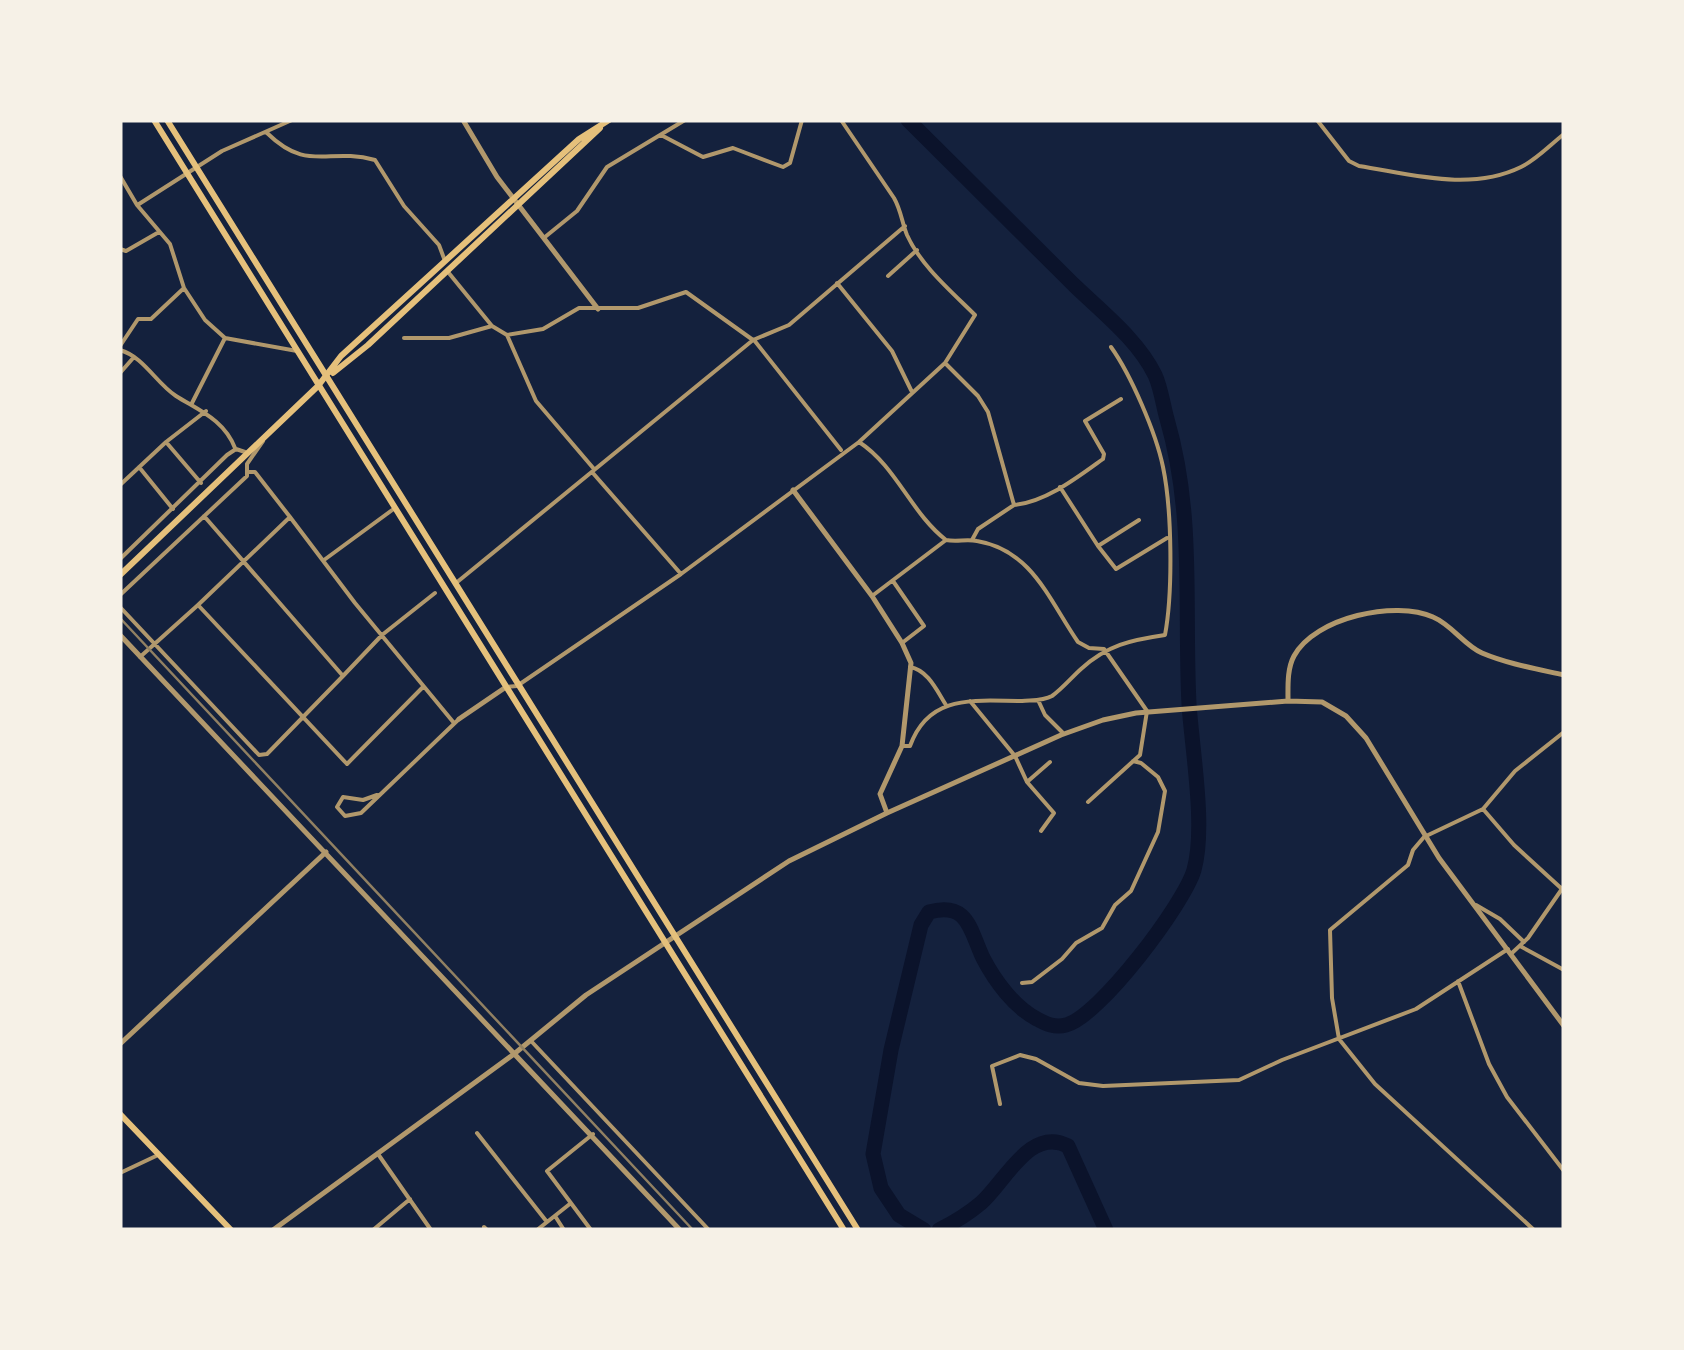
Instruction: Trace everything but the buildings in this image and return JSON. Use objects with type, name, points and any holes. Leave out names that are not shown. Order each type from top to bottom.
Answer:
[{"type":"main road","points":[[154,120],[844,1230]]},
{"type":"main road","points":[[167,120],[858,1230]]},
{"type":"main road","points":[[120,574],[318,386],[342,356],[446,268],[578,139],[607,121]]},
{"type":"main road","points":[[120,1114],[231,1230]]},
{"type":"street","points":[[138,205],[230,147],[292,120]]},
{"type":"street","points":[[463,120],[497,177],[598,309]]},
{"type":"street","points":[[545,237],[577,211],[600,173],[685,120]]},
{"type":"street","points":[[661,134],[703,157],[733,148],[783,166],[790,163],[802,120]]},
{"type":"street","points":[[377,795],[363,800],[342,797],[337,807],[344,816],[356,816],[457,721],[506,687],[517,686],[681,574],[859,442],[945,363],[975,315],[917,250],[894,198],[841,120]]},
{"type":"street","points":[[1317,120],[1349,161],[1358,166],[1470,180],[1520,168],[1564,134]]},
{"type":"street","points":[[266,132],[296,156],[374,160],[404,206],[439,245],[446,268],[492,326],[507,336],[536,400],[681,574]]},
{"type":"street","points":[[120,176],[170,244],[184,288],[205,320],[225,338],[297,351]]},
{"type":"street","points":[[455,584],[754,340],[789,325],[905,226]]},
{"type":"street","points":[[120,249],[126,252],[159,232]]},
{"type":"street","points":[[888,276],[917,250]]},
{"type":"street","points":[[837,283],[892,351],[911,391]]},
{"type":"street","points":[[184,288],[151,319],[138,320],[120,348],[175,395],[206,411],[236,449]]},
{"type":"street","points":[[507,336],[543,329],[579,308],[638,308],[686,292],[754,340],[842,451]]},
{"type":"street","points":[[404,338],[448,338],[492,326]]},
{"type":"street","points":[[192,403],[225,338]]},
{"type":"street","points":[[902,746],[910,746],[920,725],[946,705],[1052,696],[1104,650],[1125,641],[1165,636],[1169,614],[1168,538],[1162,462],[1127,372],[1111,347]]},
{"type":"street","points":[[120,373],[134,357]]},
{"type":"street","points":[[945,363],[978,396],[988,412],[1014,505]]},
{"type":"street","points":[[972,540],[978,529],[1014,505],[1060,488],[1103,460],[1104,454],[1086,418],[1120,399]]},
{"type":"street","points":[[120,485],[206,411]]},
{"type":"street","points":[[120,595],[247,476],[247,464],[265,436]]},
{"type":"street","points":[[166,442],[201,482]]},
{"type":"street","points":[[859,442],[882,462],[927,522],[946,540]]},
{"type":"street","points":[[236,449],[248,453]]},
{"type":"street","points":[[120,559],[236,449]]},
{"type":"street","points":[[139,467],[173,509]]},
{"type":"street","points":[[247,472],[255,472],[382,636],[457,721]]},
{"type":"street","points":[[1060,488],[1116,569],[1168,538]]},
{"type":"street","points":[[792,490],[872,596],[902,642],[910,667],[902,746],[880,794],[887,813]]},
{"type":"street","points":[[324,560],[395,508]]},
{"type":"street","points":[[204,516],[343,676]]},
{"type":"street","points":[[140,657],[290,517]]},
{"type":"street","points":[[1098,546],[1139,520]]},
{"type":"street","points":[[872,596],[946,540],[998,546],[1023,561],[1078,642],[1104,650],[1147,712],[1140,755],[1088,802]]},
{"type":"street","points":[[892,581],[924,626],[902,642]]},
{"type":"street","points":[[120,607],[260,755],[268,754],[382,636],[436,593]]},
{"type":"street","points":[[198,605],[347,764],[423,686]]},
{"type":"street","points":[[1288,701],[1288,678],[1294,656],[1306,642],[1327,627],[1387,609],[1434,617],[1479,652],[1564,676]]},
{"type":"street","points":[[120,634],[680,1230]]},
{"type":"street","points":[[910,667],[926,674],[946,705]]},
{"type":"street","points":[[1038,700],[1045,715],[1064,734]]},
{"type":"street","points":[[970,701],[1015,756],[1027,782],[1054,814],[1041,830]]},
{"type":"street","points":[[273,1230],[514,1054],[586,995],[789,861],[1064,734],[1102,720],[1147,712],[1288,701],[1322,702],[1346,716],[1366,738],[1424,837],[1564,1026]]},
{"type":"street","points":[[1534,1230],[1375,1084],[1339,1039],[1332,998],[1330,930],[1408,865],[1413,850],[1424,837],[1483,809],[1515,771],[1564,732]]},
{"type":"street","points":[[1022,983],[1032,982],[1062,959],[1076,942],[1102,928],[1116,905],[1131,892],[1158,832],[1165,791],[1158,777],[1133,761]]},
{"type":"street","points":[[1027,782],[1050,762]]},
{"type":"street","points":[[1000,1104],[992,1066],[1020,1055],[1036,1059],[1079,1083],[1126,1086],[1239,1080],[1416,1009],[1522,944],[1563,888],[1514,845],[1483,809]]},
{"type":"street","points":[[120,1044],[326,852]]},
{"type":"street","points":[[1472,903],[1500,919],[1522,944],[1564,970]]},
{"type":"street","points":[[1458,981],[1489,1064],[1507,1097],[1564,1171]]},
{"type":"street","points":[[530,1041],[708,1230]]},
{"type":"street","points":[[477,1134],[546,1222]]},
{"type":"street","points":[[591,1230],[547,1171],[593,1134]]},
{"type":"street","points":[[378,1154],[431,1230]]},
{"type":"street","points":[[120,1172],[158,1155]]},
{"type":"street","points":[[373,1230],[410,1199]]},
{"type":"street","points":[[537,1230],[571,1204]]},
{"type":"street","points":[[554,1216],[564,1230]]},
{"type":"waterway","points":[[908,120],[1119,327],[1155,375],[1182,491],[1189,704],[1199,832],[1194,870],[1158,932],[1099,1002],[1066,1025],[1044,1022],[1013,1000],[988,967],[971,929],[960,915],[942,910],[929,912],[921,925],[891,1050],[873,1154],[881,1188],[899,1215],[924,1230]]},
{"type":"waterway","points":[[939,1230],[981,1203],[1030,1150],[1054,1142],[1068,1146],[1106,1230]]},
{"type":"railway","points":[[120,618],[693,1230]]}]
